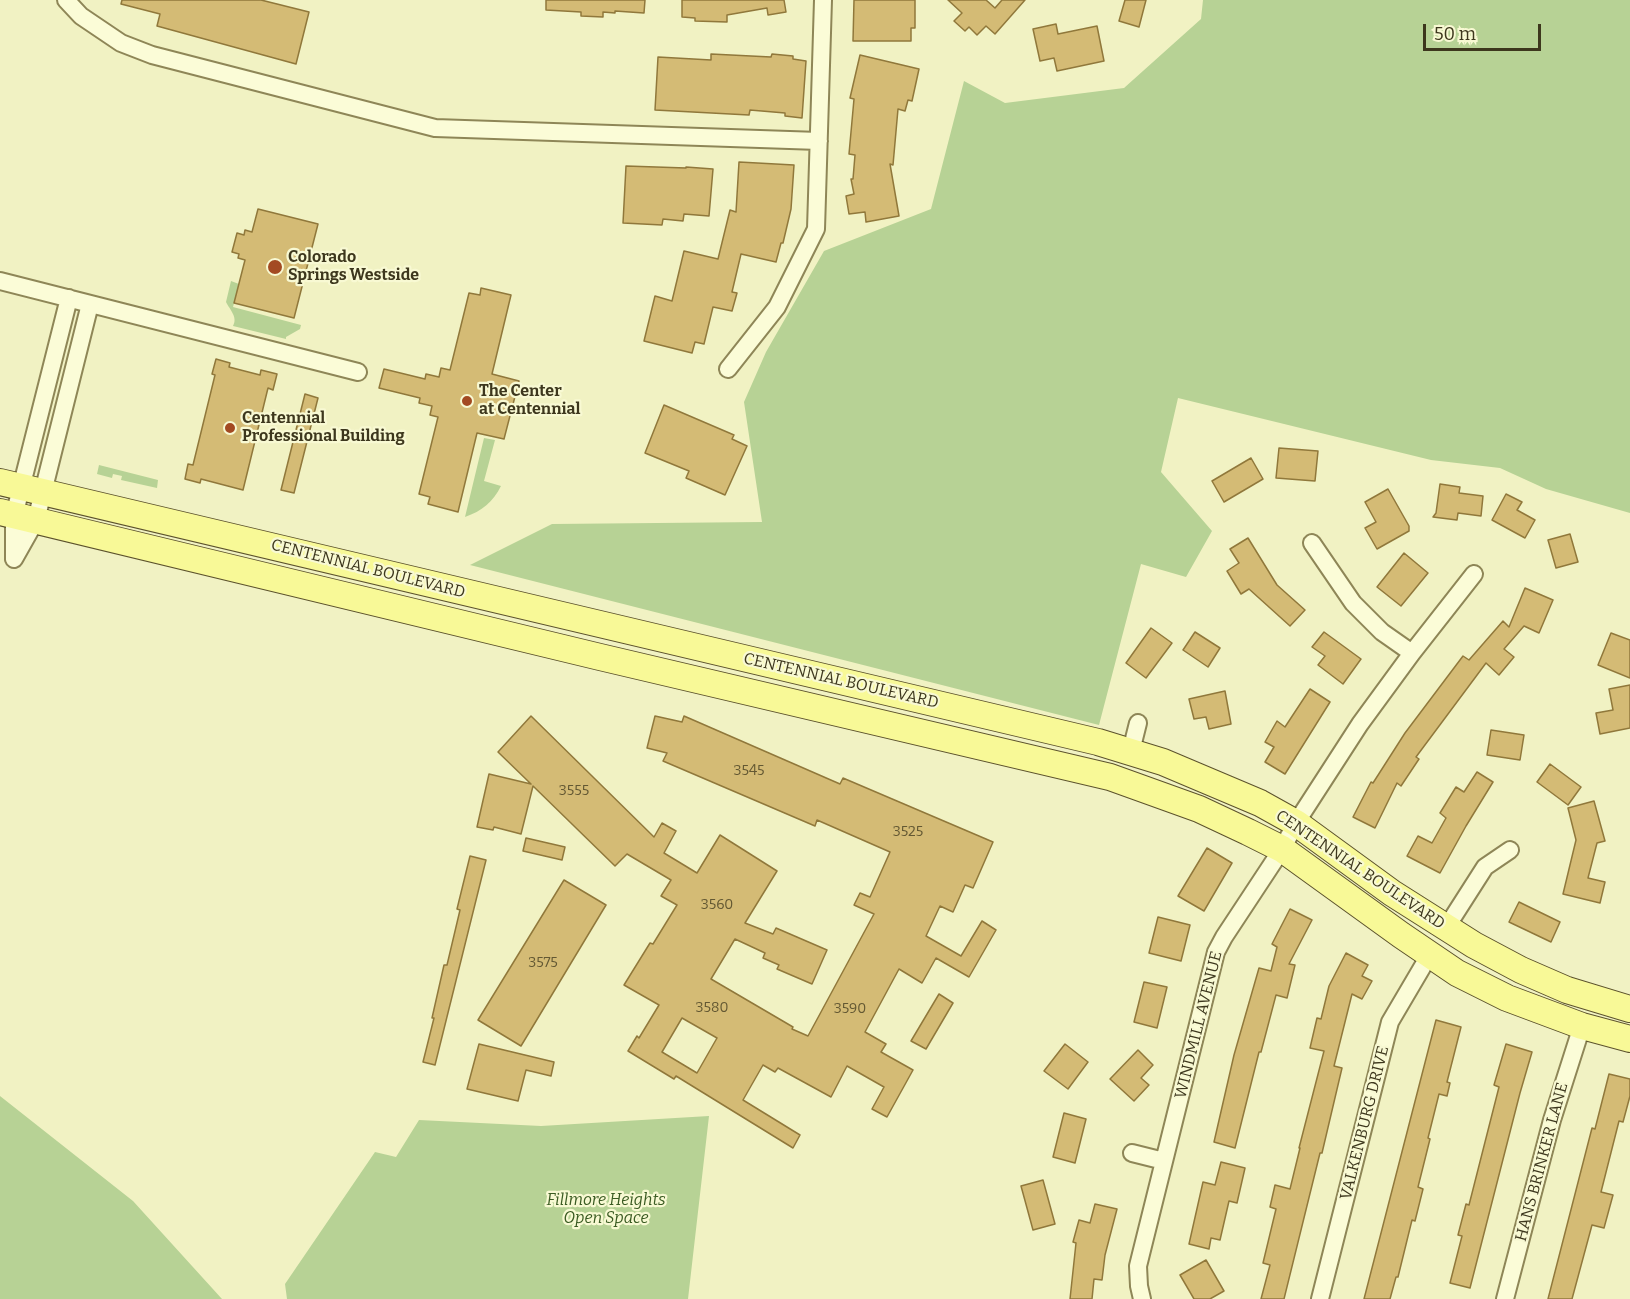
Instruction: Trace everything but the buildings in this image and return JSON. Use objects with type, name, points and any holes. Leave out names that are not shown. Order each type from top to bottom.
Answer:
[{"type":"main road","name":"CENTENNIAL BOULEVARD","points":[[22,486],[1131,751],[1260,803],[1296,823],[1392,893],[1446,928],[1521,970],[1567,990],[1630,1009]]},
{"type":"main road","name":"CENTENNIAL BOULEVARD","points":[[17,516],[1110,777],[1199,809],[1282,849],[1457,973],[1508,998],[1582,1026],[1630,1039]]},
{"type":"street","points":[[66,0],[81,16],[121,43],[152,54],[435,128],[819,141]]},
{"type":"street","points":[[728,369],[777,307],[816,229],[823,0]]},
{"type":"street","points":[[0,281],[358,372]]},
{"type":"street","points":[[17,516],[22,486],[69,298]]},
{"type":"street","points":[[22,486],[90,304]]},
{"type":"street","points":[[1312,543],[1353,603],[1382,632],[1413,653]]},
{"type":"street","name":"WINDMILL AVENUE","points":[[1142,1299],[1138,1266],[1216,951],[1360,724],[1474,574]]},
{"type":"street","points":[[1131,751],[1138,723]]},
{"type":"street","points":[[1446,928],[1485,867],[1510,850]]},
{"type":"street","name":"VALKENBURG DRIVE","points":[[1320,1299],[1390,1022],[1430,954]]},
{"type":"street","name":"HANS BRINKER LANE","points":[[1505,1299],[1552,1120],[1582,1026]]},
{"type":"street","points":[[1132,1153],[1164,1161]]},
{"type":"green space","points":[[1203,0],[1630,0],[1630,513],[1546,489],[1500,468],[1431,460],[1178,398],[1161,472],[1212,531],[1186,577],[1141,564],[1099,725],[470,565],[552,524],[762,522],[744,402],[766,352],[824,251],[931,209],[964,81],[1005,103],[1124,88],[1201,19]]},
{"type":"green space","points":[[231,281],[239,284],[233,307],[301,325],[300,329],[286,339],[233,326],[234,317],[226,302]]},
{"type":"green space","points":[[484,438],[495,440],[484,481],[501,486],[486,505],[465,517]]},
{"type":"green space","points":[[99,465],[158,480],[157,488],[121,480],[122,476],[113,474],[112,478],[97,474]]},
{"type":"green space","points":[[0,1096],[133,1201],[222,1299],[0,1299]]},
{"type":"green space","name":"Fillmore Heights Open Space","points":[[709,1116],[688,1299],[287,1299],[285,1284],[375,1152],[396,1157],[419,1120],[541,1126]]},
{"type":"place","name":"Colorado Springs Westside","points":[[275,267]]},
{"type":"place","name":"The Center at Centennial","points":[[467,401]]},
{"type":"place","name":"Centennial Professional Building","points":[[230,428]]}]
